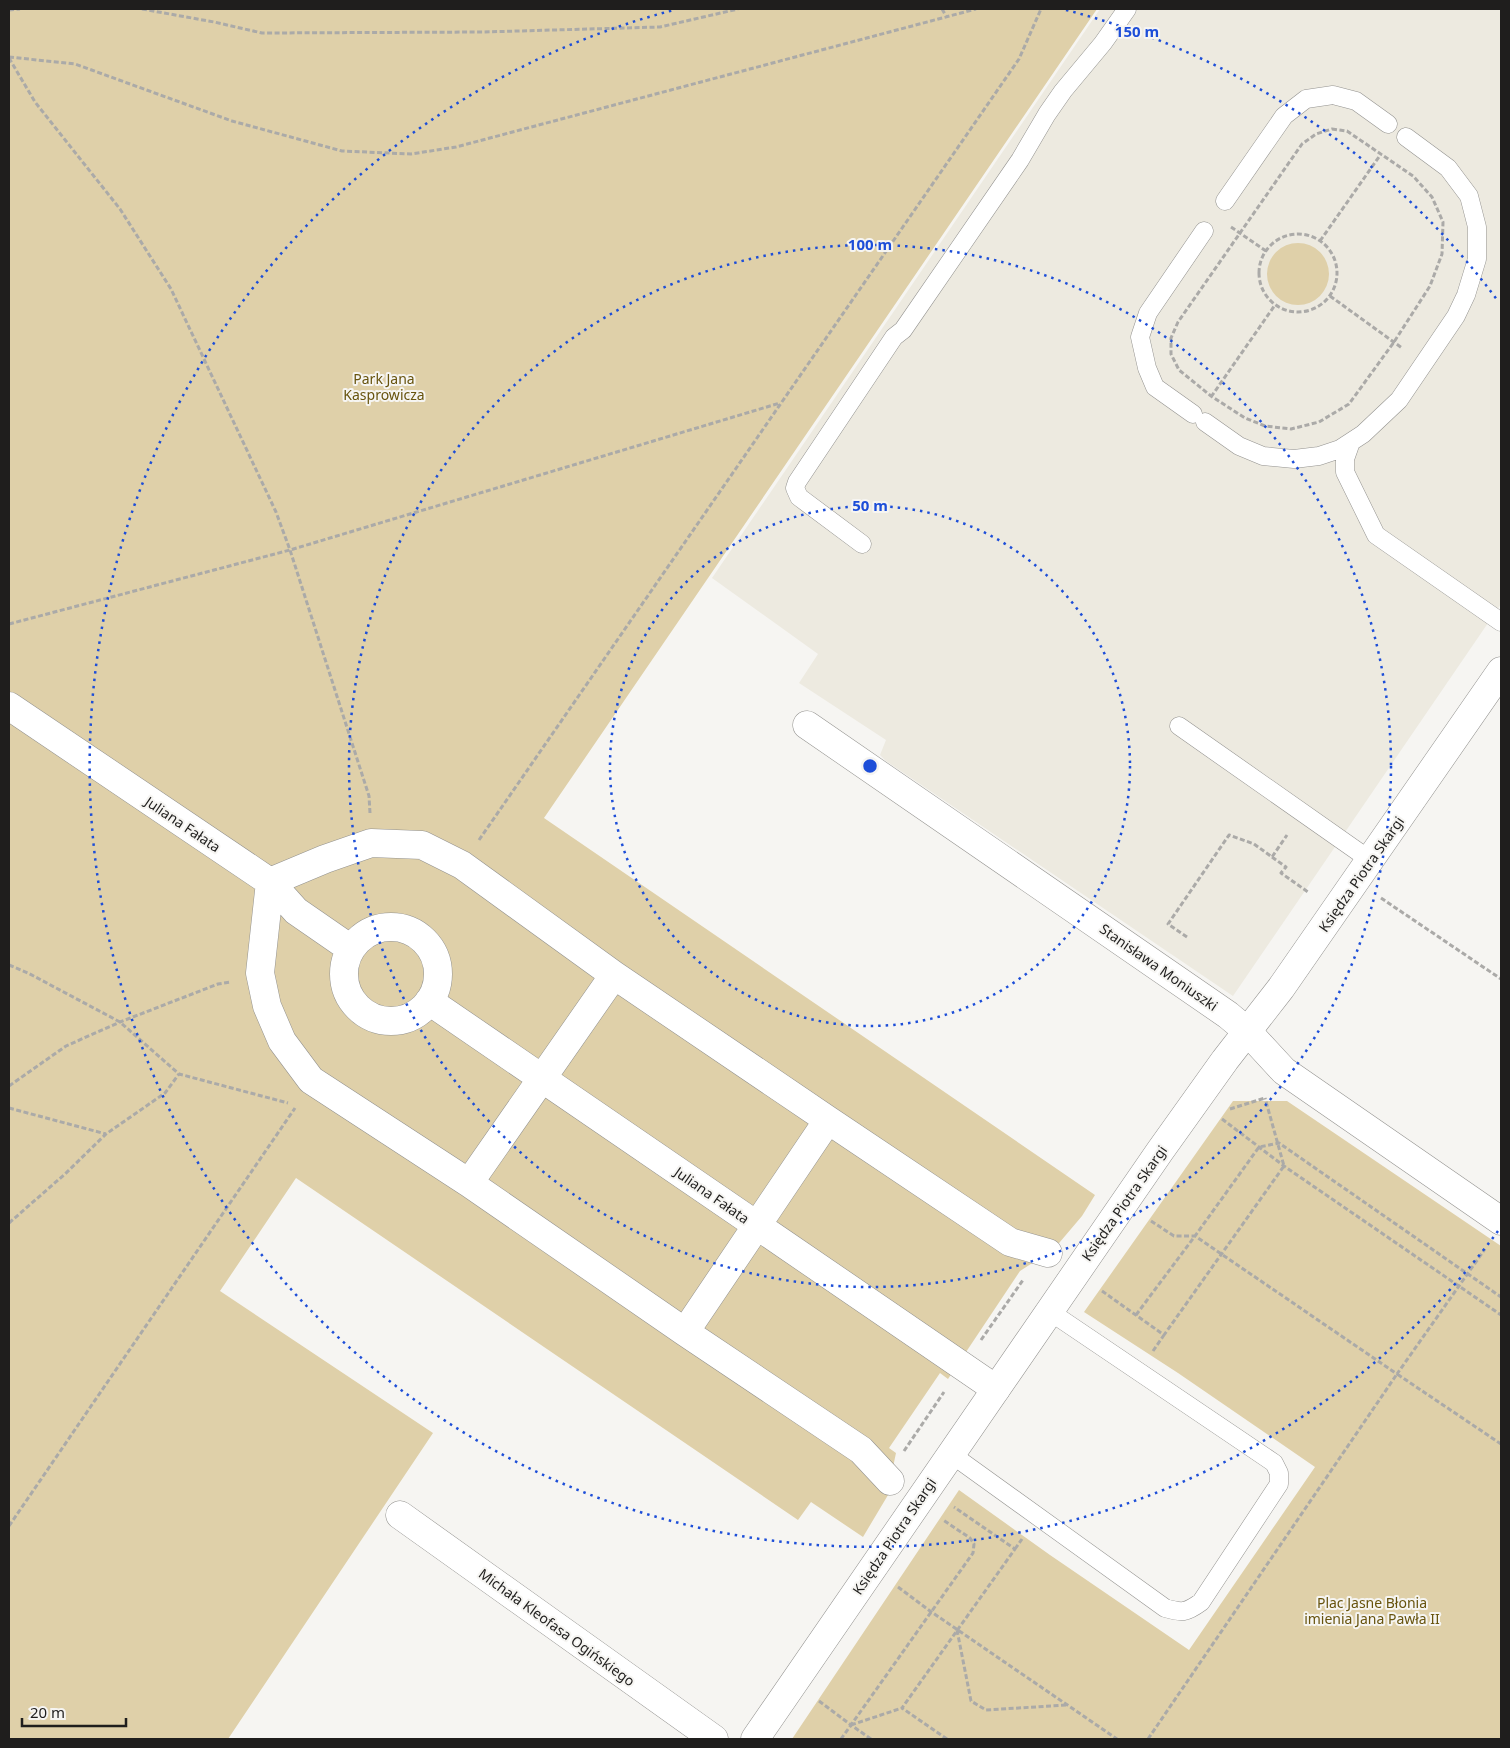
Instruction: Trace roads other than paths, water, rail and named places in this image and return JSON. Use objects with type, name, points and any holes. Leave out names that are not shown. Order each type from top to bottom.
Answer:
[{"type":"street","name":"Księdza Piotra Skargi","points":[[755,1739],[1160,1151],[1247,1031],[1281,988],[1370,860],[1498,683]]},
{"type":"street","name":"Juliana Fałata","points":[[9,706],[270,882],[296,911],[351,949]]},
{"type":"street","name":"Stanisława Moniuszki","points":[[807,725],[1228,1014],[1247,1031],[1284,1071],[1496,1231]]},
{"type":"street","points":[[890,1481],[862,1450],[685,1332],[469,1183],[310,1080],[282,1041],[267,1006],[260,973],[270,882],[370,843],[422,845],[462,865],[614,975],[1010,1242],[1048,1253]]},
{"type":"street","points":[[391,927],[403,929],[419,936],[431,949],[437,966],[437,984],[434,995],[419,1013],[402,1020],[379,1020],[363,1012],[351,1000],[345,983],[345,965],[351,949],[363,936],[379,929],[391,927]]},
{"type":"street","points":[[469,1183],[614,975]]},
{"type":"street","name":"Juliana Fałata","points":[[429,1001],[996,1389]]},
{"type":"street","points":[[685,1332],[828,1120]]},
{"type":"street","name":"Michała Kleofasa Ogińskiego","points":[[400,1515],[714,1739]]},
{"type":"lane","points":[[862,544],[798,497],[795,488],[894,337],[903,330],[1014,168],[1058,99],[1127,9]]},
{"type":"lane","points":[[1225,201],[1284,116],[1306,99],[1333,95],[1356,101],[1388,124]]},
{"type":"lane","points":[[1204,231],[1148,313],[1140,337],[1146,368],[1155,387],[1201,413],[1239,446],[1262,456],[1294,459],[1319,456],[1340,449],[1363,434],[1399,400],[1456,316],[1466,295],[1477,259],[1477,227],[1469,196],[1448,168],[1406,137]]},
{"type":"lane","points":[[1351,442],[1345,459],[1345,472],[1376,535],[1501,622]]},
{"type":"lane","points":[[1319,456],[1345,472]]},
{"type":"lane","points":[[1179,726],[1370,860]]},
{"type":"lane","points":[[951,1454],[1165,1608],[1180,1612],[1190,1610],[1201,1602],[1279,1484],[1279,1473],[1274,1463],[1049,1311]]},
{"type":"park label","name":"Park Jana Kasprowicza","points":[[384,386]]},
{"type":"park label","name":"Plac Jasne Błonia imienia Jana Pawła II","points":[[1372,1610]]}]
